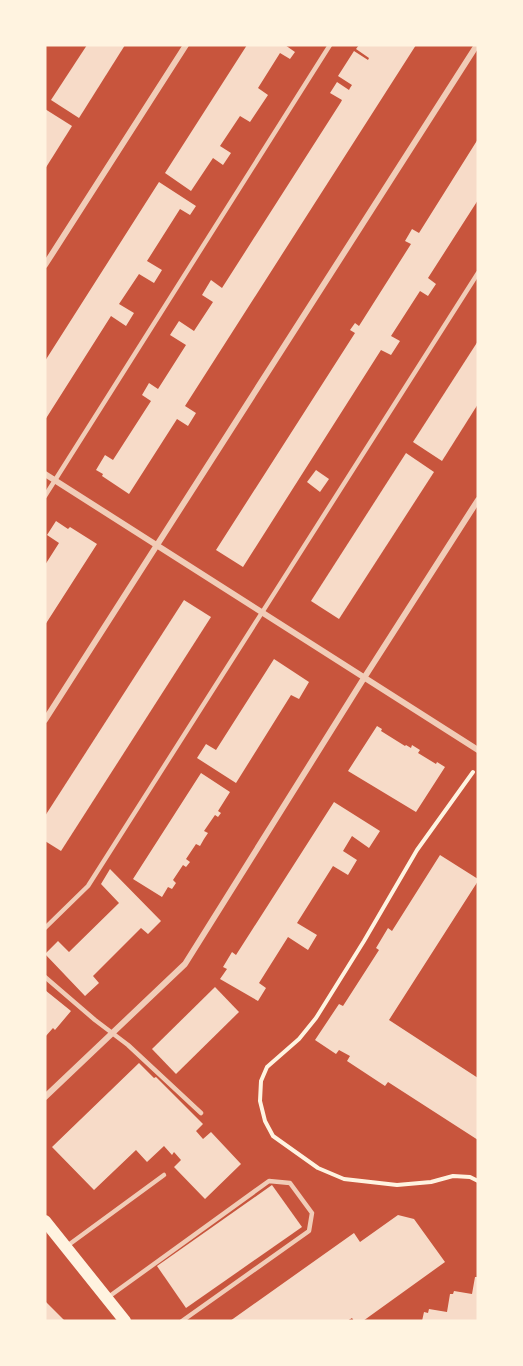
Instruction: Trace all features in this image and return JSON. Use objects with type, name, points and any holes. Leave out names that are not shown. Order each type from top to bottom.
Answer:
[{"type":"main road","points":[[45,1221],[125,1321]]},
{"type":"street","points":[[45,265],[186,45]]},
{"type":"street","points":[[45,720],[477,45]]},
{"type":"street","points":[[45,474],[478,750]]},
{"type":"street","points":[[45,1097],[185,964],[478,500]]},
{"type":"lane","points":[[45,496],[330,45]]},
{"type":"lane","points":[[45,927],[88,886],[478,273]]},
{"type":"lane","points":[[45,977],[129,1045],[201,1113]]},
{"type":"lane","points":[[67,1246],[164,1174]]},
{"type":"lane","points":[[107,1298],[269,1181],[290,1183],[312,1213],[309,1231],[182,1321]]},
{"type":"path","points":[[473,772],[417,850],[364,941],[315,1018],[299,1039],[267,1067],[261,1081],[260,1101],[265,1121],[273,1136],[318,1168],[344,1179],[397,1185],[431,1182],[453,1176],[470,1177],[478,1181]]},
{"type":"building","points":[[87,45],[125,45],[79,118],[51,100]]},
{"type":"building","points":[[247,45],[285,45],[295,52],[290,59],[280,53],[258,88],[268,95],[250,122],[240,116],[220,146],[231,153],[223,165],[213,158],[191,191],[165,173]]},
{"type":"building","points":[[359,45],[416,45],[185,406],[196,413],[188,426],[177,419],[129,494],[96,470],[105,455],[113,460],[151,401],[142,395],[149,383],[158,389],[186,345],[170,335],[179,321],[194,331],[213,302],[202,295],[211,280],[222,288],[341,102],[342,100],[330,93],[337,82],[349,90],[352,85],[338,76],[354,51],[368,60],[369,58],[356,49]]},
{"type":"building","points":[[45,109],[72,126],[45,169]]},
{"type":"building","points":[[478,139],[478,200],[428,278],[436,284],[428,296],[420,291],[391,336],[400,341],[391,355],[381,350],[243,567],[216,550],[355,333],[350,330],[355,323],[359,326],[411,244],[405,241],[412,229],[419,233]]},
{"type":"building","points":[[159,182],[196,206],[190,215],[180,209],[147,261],[162,270],[154,283],[139,274],[119,304],[134,313],[126,326],[111,316],[45,420],[45,361]]},
{"type":"building","points":[[478,341],[478,404],[442,461],[413,442]]},
{"type":"building","points":[[406,453],[434,472],[339,619],[311,601]]},
{"type":"building","points":[[316,470],[329,479],[320,492],[307,482]]},
{"type":"building","points":[[56,521],[97,544],[45,625],[45,565],[59,543],[47,535]]},
{"type":"building","points":[[184,600],[211,617],[61,851],[45,841],[45,816]]},
{"type":"building","points":[[274,659],[309,682],[299,699],[291,695],[236,783],[197,758],[206,744],[216,750]]},
{"type":"building","points":[[377,726],[405,746],[411,748],[412,745],[420,750],[418,753],[445,767],[416,812],[348,771]]},
{"type":"building","points":[[201,773],[230,792],[218,811],[221,813],[218,817],[215,815],[204,831],[208,833],[200,846],[196,844],[186,859],[190,862],[186,867],[183,865],[173,880],[176,883],[172,889],[168,887],[162,897],[133,879]]},
{"type":"building","points":[[334,802],[380,831],[369,848],[352,836],[343,851],[357,860],[348,875],[333,866],[297,923],[317,935],[308,950],[288,937],[259,983],[266,988],[258,1001],[220,979],[227,969],[223,967],[232,952],[236,955]]},
{"type":"building","points":[[440,855],[478,881],[389,1020],[478,1078],[478,1140],[388,1082],[385,1086],[347,1061],[350,1056],[339,1050],[336,1054],[315,1040],[339,1004],[343,1006],[379,950],[376,948],[388,928],[392,931]]},
{"type":"building","points":[[110,869],[161,921],[148,934],[141,928],[93,976],[99,983],[85,996],[45,954],[58,941],[69,952],[119,903],[101,884]]},
{"type":"building","points":[[215,987],[239,1012],[176,1074],[152,1049]]},
{"type":"building","points":[[45,990],[71,1011],[55,1030],[53,1028],[45,1037]]},
{"type":"building","points":[[139,1063],[203,1124],[196,1131],[203,1139],[211,1132],[241,1164],[205,1199],[174,1167],[181,1160],[174,1152],[172,1155],[164,1146],[147,1162],[136,1150],[94,1190],[52,1147]]},
{"type":"building","points":[[272,1185],[302,1227],[186,1308],[157,1266]]},
{"type":"building","points":[[398,1215],[414,1219],[445,1262],[363,1321],[354,1321],[352,1318],[347,1321],[230,1321],[354,1233],[360,1242]]},
{"type":"building","points":[[475,1277],[478,1277],[478,1321],[422,1321],[424,1312],[428,1313],[429,1309],[447,1312],[450,1294],[454,1291],[472,1294]]},
{"type":"building","points":[[45,1301],[65,1321],[45,1321]]}]
